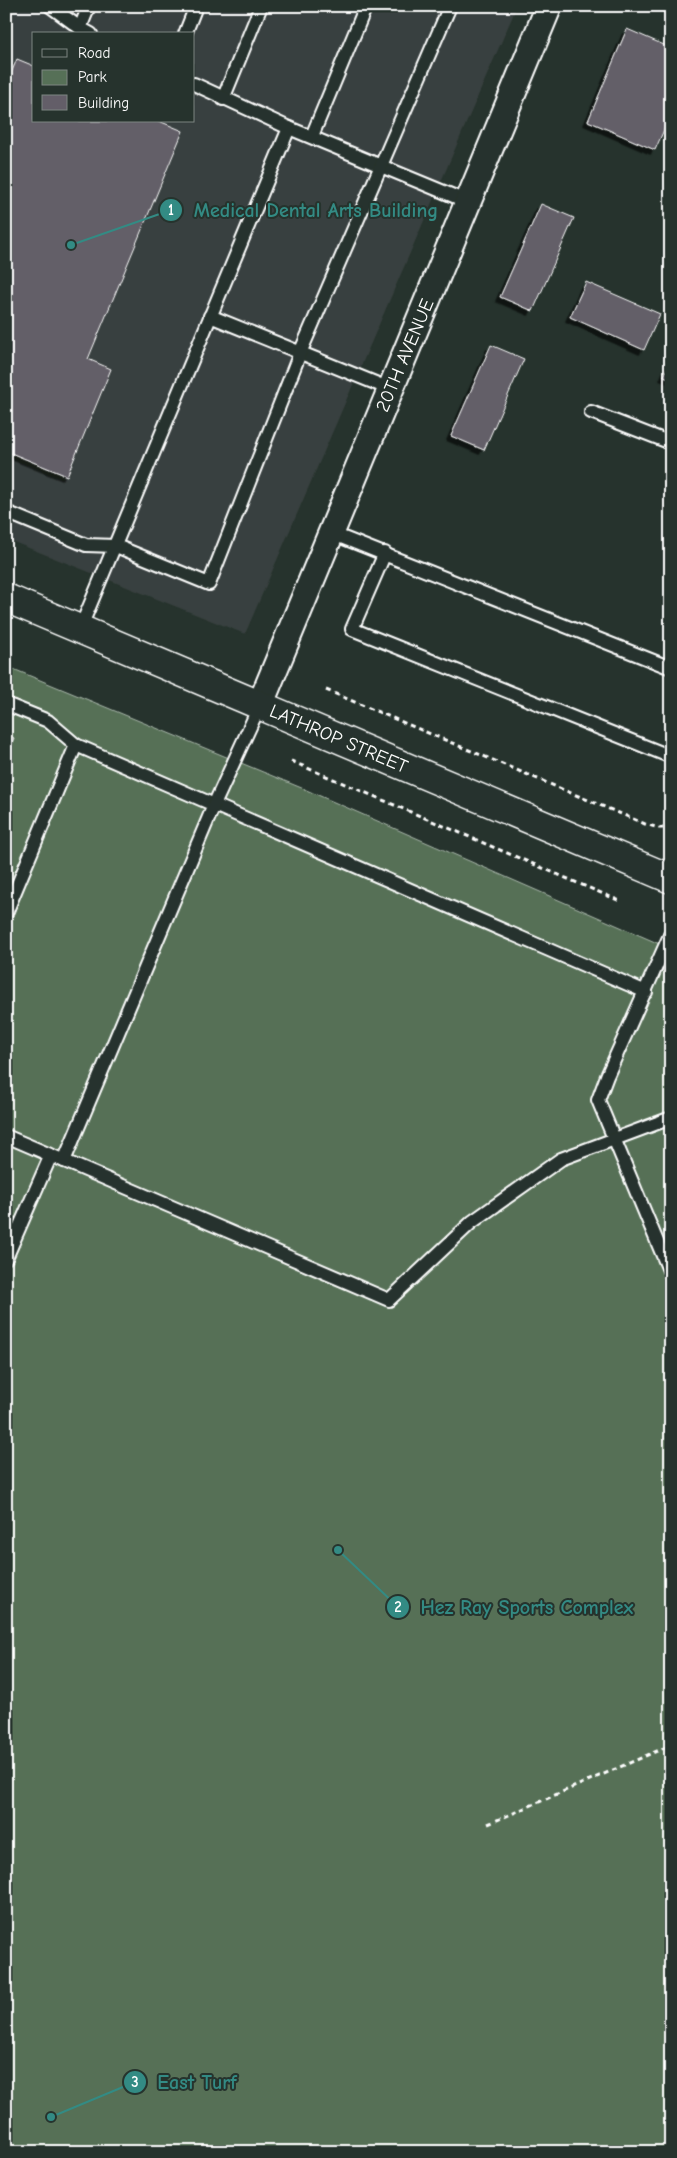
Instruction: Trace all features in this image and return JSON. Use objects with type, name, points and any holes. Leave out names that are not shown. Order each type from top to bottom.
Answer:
[{"type":"main road","name":"LATHROP STREET","points":[[6,598],[671,879]]},
{"type":"street","name":"20TH AVENUE","points":[[260,705],[549,6]]},
{"type":"lane","points":[[50,6],[85,31],[89,6]]},
{"type":"lane","points":[[186,32],[196,6]]},
{"type":"lane","points":[[223,99],[261,6]]},
{"type":"lane","points":[[312,136],[366,6]]},
{"type":"lane","points":[[6,512],[86,545],[116,546],[209,584],[300,353],[450,6]]},
{"type":"lane","points":[[195,85],[289,128],[468,202]]},
{"type":"lane","points":[[80,629],[289,128]]},
{"type":"lane","points":[[210,316],[390,389]]},
{"type":"lane","points":[[591,412],[671,442]]},
{"type":"lane","points":[[331,533],[671,668]]},
{"type":"lane","points":[[385,553],[352,629],[669,756],[671,753]]},
{"type":"lane","points":[[6,704],[48,721],[76,745],[646,992]]},
{"type":"lane","points":[[64,1161],[214,805],[260,705]]},
{"type":"lane","points":[[6,913],[76,745]]},
{"type":"lane","points":[[671,933],[598,1100],[671,1275]]},
{"type":"lane","points":[[6,1136],[390,1300],[472,1222],[562,1159],[671,1118]]},
{"type":"lane","points":[[6,1258],[51,1155]]},
{"type":"path","points":[[326,690],[645,824],[668,830]]},
{"type":"path","points":[[291,760],[620,901]]},
{"type":"path","points":[[488,1824],[671,1745]]},
{"type":"shaded area","points":[[6,6],[517,6],[245,634],[6,539]]},
{"type":"green space","points":[[6,666],[304,789],[671,949],[671,2152],[6,2152]]},
{"type":"building","points":[[627,29],[671,48],[671,114],[655,150],[588,121]]},
{"type":"building","points":[[17,59],[32,65],[32,122],[161,122],[183,131],[88,359],[111,369],[67,476],[6,451],[6,85]]},
{"type":"building","points":[[541,204],[574,218],[533,311],[500,297]]},
{"type":"building","points":[[586,282],[660,314],[644,350],[570,317]]},
{"type":"building","points":[[491,345],[524,359],[484,450],[451,436]]},
{"type":"building","points":[[671,359],[671,379],[664,376]]},
{"type":"building","points":[[6,735],[14,738],[6,755]]},
{"type":"place","name":"Medical Dental Arts Building","points":[[71,245]]},
{"type":"place","name":"Hez Ray Sports Complex","points":[[338,1550]]},
{"type":"place","name":"East Turf","points":[[51,2117]]}]
